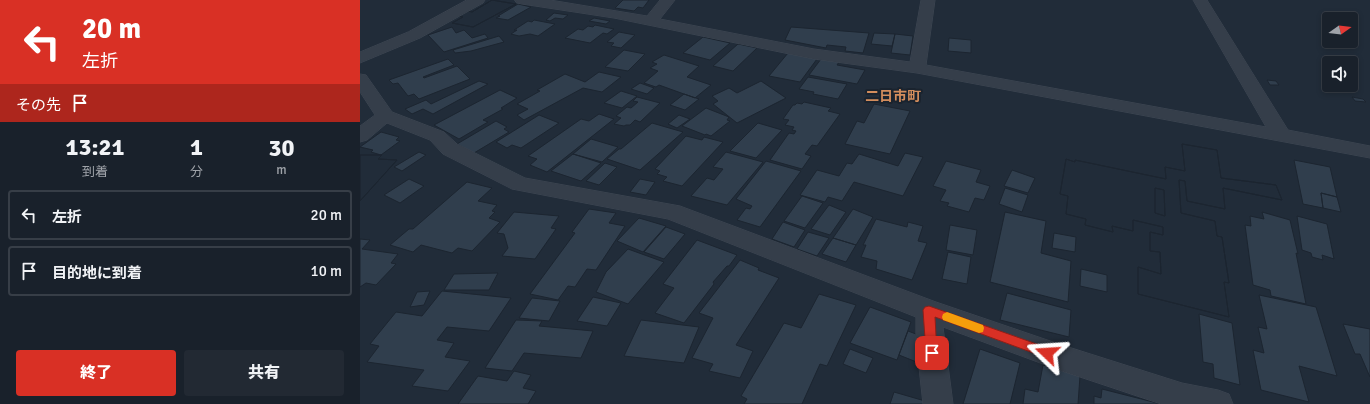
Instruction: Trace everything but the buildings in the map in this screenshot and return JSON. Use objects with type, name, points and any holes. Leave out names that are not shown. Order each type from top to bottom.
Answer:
[{"type":"street","points":[[360,58],[414,35],[478,0]]},
{"type":"street","points":[[522,0],[614,14],[814,54],[917,68],[1280,134],[1370,152]]},
{"type":"street","points":[[650,22],[668,0]]},
{"type":"street","points":[[917,68],[928,0]]},
{"type":"street","points":[[1200,0],[1280,134]]},
{"type":"street","points":[[360,79],[385,116],[437,136],[450,149],[520,184],[672,212],[929,310],[1062,358],[1175,395],[1218,404]]},
{"type":"street","points":[[360,136],[385,116]]},
{"type":"street","points":[[929,310],[930,340],[938,404]]},
{"type":"slow traffic","points":[[947,317],[979,328]]},
{"type":"district","name":"二日市町","points":[[893,96]]},
{"type":"route","points":[[932,353],[929,310],[1047,353]]}]
